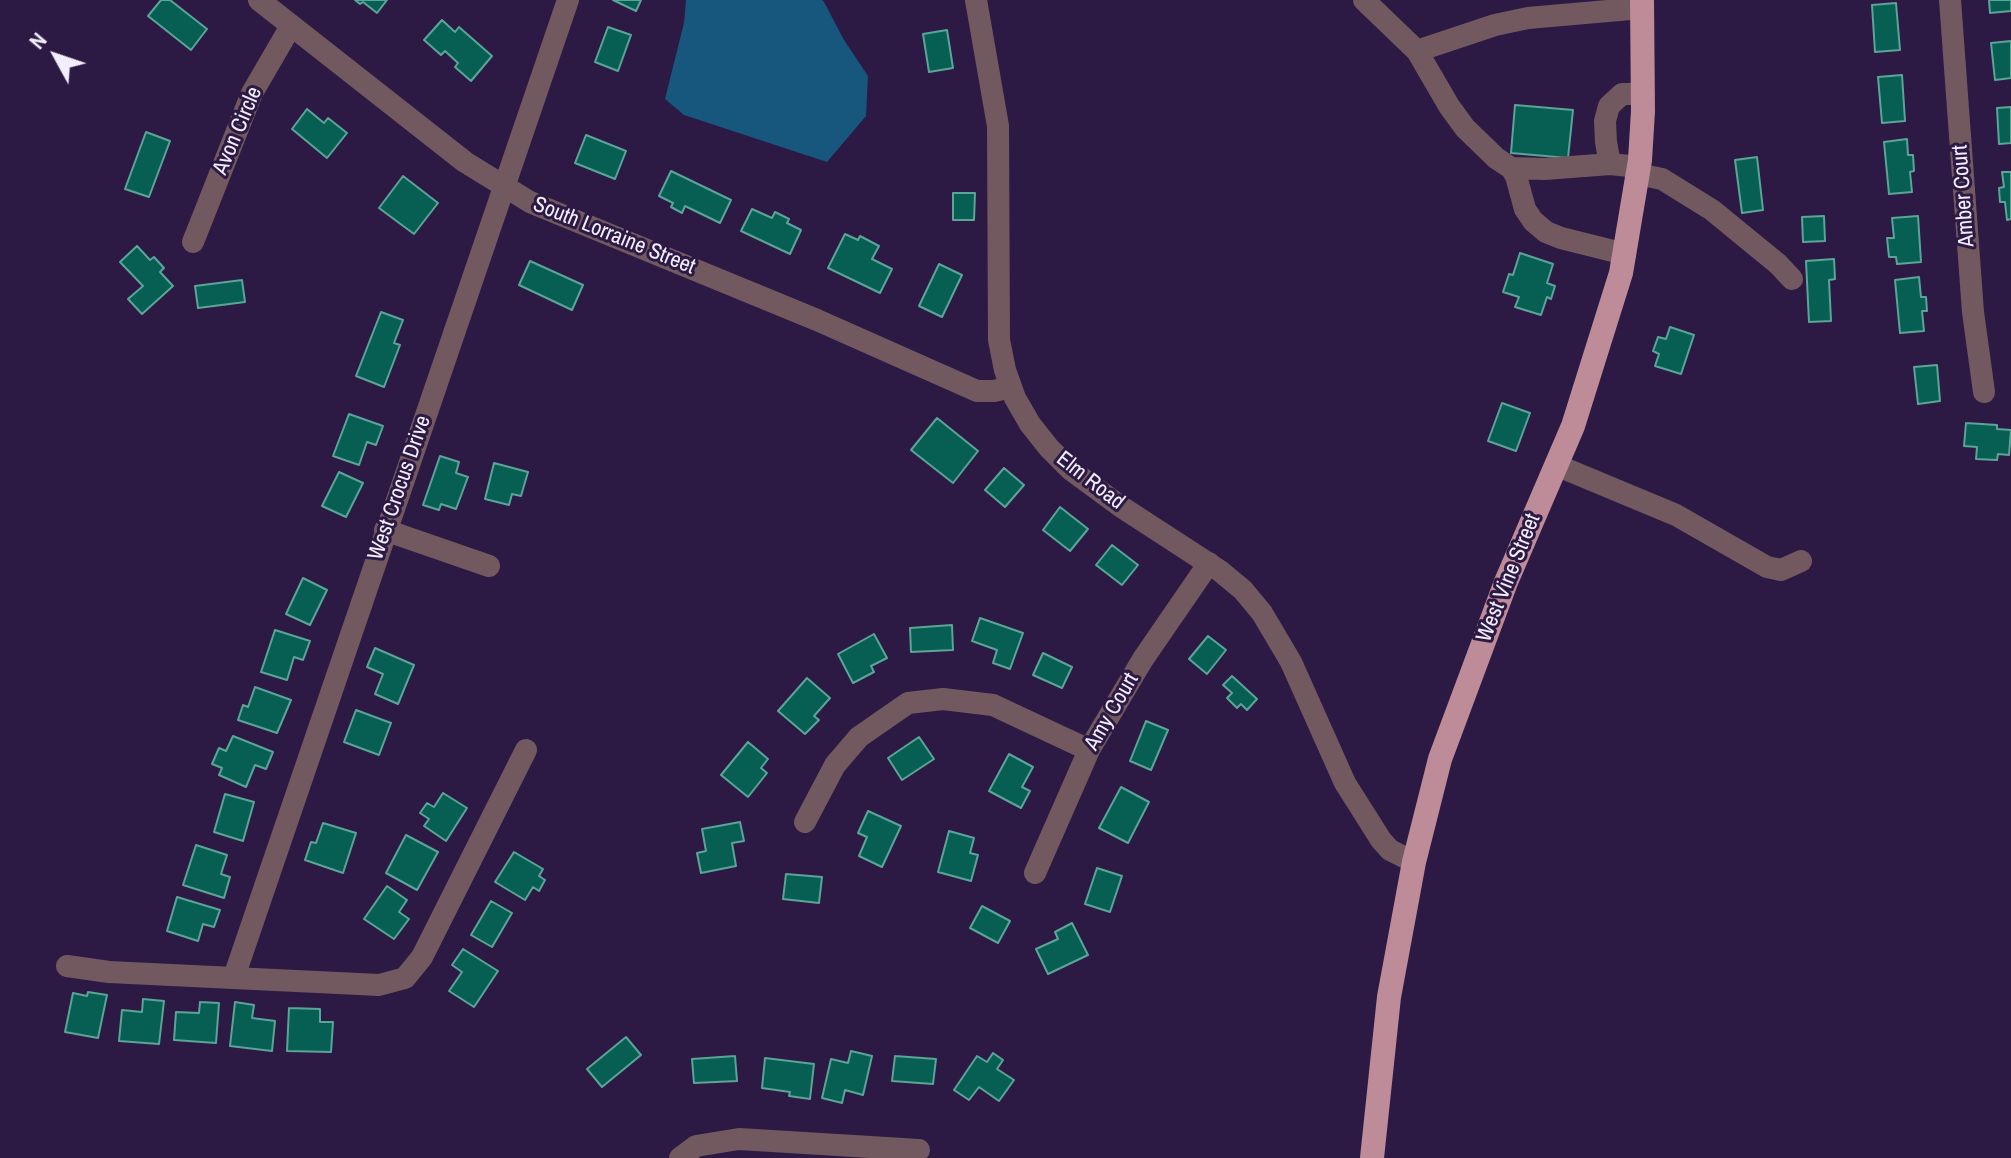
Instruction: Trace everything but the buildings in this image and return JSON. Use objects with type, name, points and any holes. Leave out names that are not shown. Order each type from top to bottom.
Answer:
[{"type":"main road","name":"West Vine Street","points":[[1372,1158],[1389,997],[1414,862],[1440,759],[1506,582],[1594,365],[1625,254],[1638,170],[1643,94],[1642,4]]},
{"type":"street","name":"South Lorraine Street","points":[[259,0],[465,162],[530,202],[817,320],[977,391],[1011,387]]},
{"type":"street","name":"West Crocus Drive","points":[[234,977],[568,0]]},
{"type":"street","name":"Elm Road","points":[[976,0],[998,126],[997,311],[999,340],[1011,387],[1030,424],[1071,470],[1120,506],[1209,563],[1243,590],[1262,613],[1291,662],[1345,783],[1381,840],[1390,850],[1414,862]]},
{"type":"street","points":[[1364,0],[1417,51],[1465,128],[1511,168],[1525,209],[1533,221],[1546,232],[1625,254]]},
{"type":"street","name":"Amber Court","points":[[1950,0],[1973,312],[1984,392]]},
{"type":"street","points":[[1417,51],[1495,25],[1528,18],[1642,4]]},
{"type":"street","name":"Avon Circle","points":[[193,242],[252,93],[291,26]]},
{"type":"street","points":[[1610,164],[1605,121],[1609,106],[1622,94],[1643,94]]},
{"type":"street","points":[[1511,168],[1610,164],[1662,179],[1712,210],[1792,279]]},
{"type":"street","points":[[1556,465],[1676,515],[1767,567],[1781,570],[1801,561]]},
{"type":"street","points":[[385,530],[489,566]]},
{"type":"street","name":"Amy Court","points":[[1035,873],[1089,750],[1143,659],[1209,563]]},
{"type":"street","points":[[805,822],[835,765],[859,737],[908,703],[943,699],[993,705],[1089,750]]},
{"type":"street","points":[[67,966],[109,972],[379,985],[405,978],[422,957],[526,750]]},
{"type":"street","points":[[680,1158],[696,1146],[739,1139],[824,1151],[919,1150]]},
{"type":"water","points":[[686,0],[824,2],[868,76],[866,116],[827,162],[684,115],[665,99],[684,23]]}]
